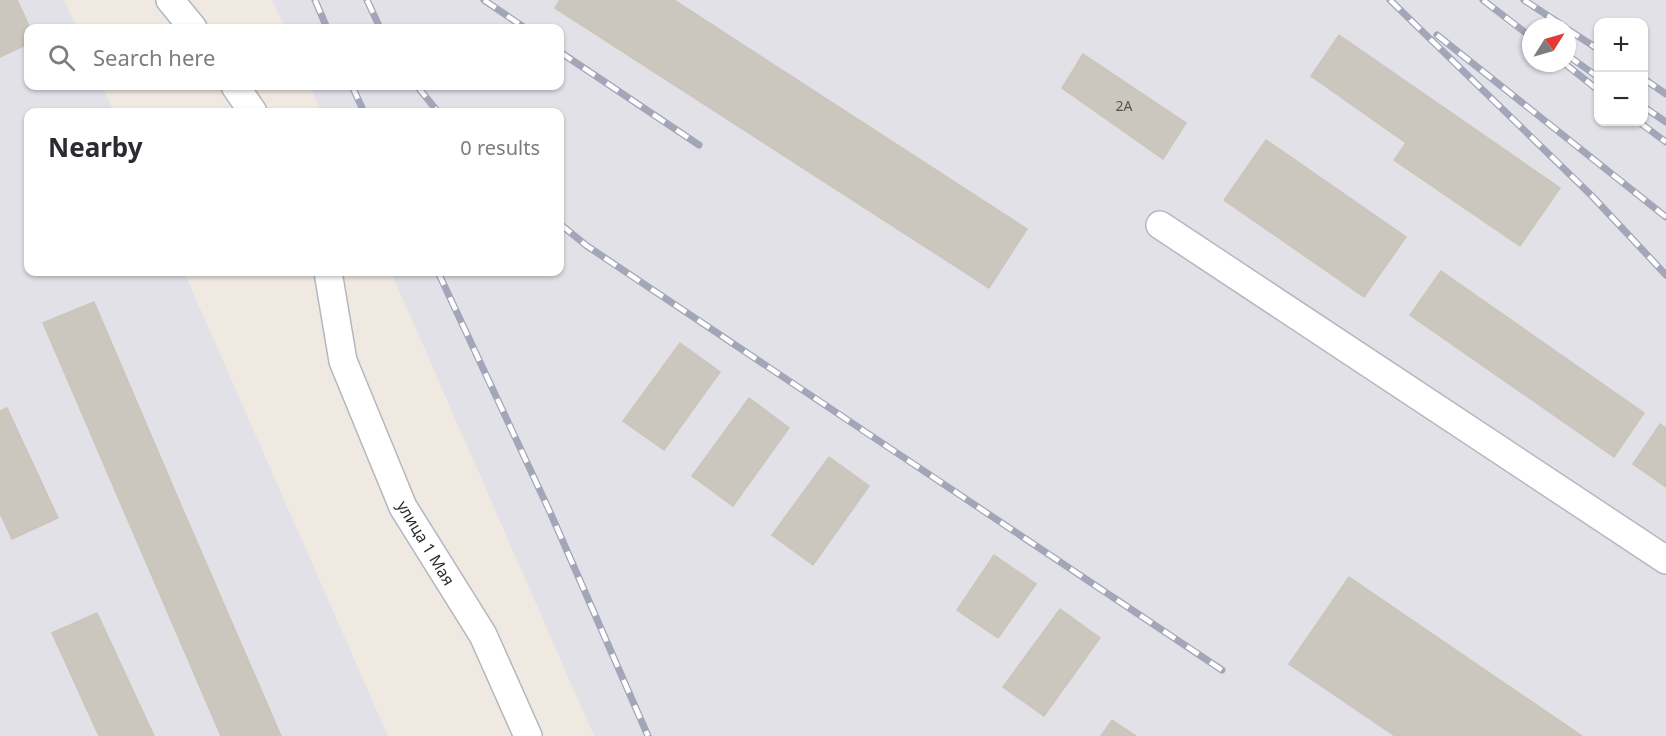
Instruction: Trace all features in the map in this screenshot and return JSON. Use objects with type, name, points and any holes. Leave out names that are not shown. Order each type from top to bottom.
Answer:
[{"type":"street","points":[[170,0],[190,24]]},
{"type":"street","points":[[238,90],[250,108]]},
{"type":"street","points":[[1160,225],[1666,560]]},
{"type":"street","name":"улица 1 Мая","points":[[329,276],[343,361],[402,507],[483,635],[528,736]]},
{"type":"shaded area","points":[[0,0],[64,0],[75,24],[24,24],[24,90],[104,90],[112,108],[24,108],[24,276],[186,276],[388,736],[0,736]]},
{"type":"shaded area","points":[[272,0],[1666,0],[1666,736],[594,736],[393,276],[564,276],[564,108],[320,108],[312,90],[564,90],[564,24],[283,24]]},
{"type":"building","points":[[0,0],[17,0],[28,24],[24,24],[24,46],[0,57]]},
{"type":"building","points":[[560,0],[674,0],[1027,229],[989,288],[555,8]]},
{"type":"building","points":[[1339,35],[1560,188],[1520,246],[1394,160],[1406,143],[1311,76]]},
{"type":"building","points":[[1083,54],[1186,123],[1163,159],[1062,88]]},
{"type":"building","points":[[1266,140],[1406,237],[1364,297],[1224,200]]},
{"type":"building","points":[[1441,271],[1644,413],[1614,457],[1410,315]]},
{"type":"building","points":[[94,302],[281,736],[221,736],[43,323]]},
{"type":"building","points":[[680,343],[720,372],[664,450],[623,421]]},
{"type":"building","points":[[749,398],[789,428],[733,506],[692,476]]},
{"type":"building","points":[[7,408],[58,518],[12,539],[0,513],[0,411]]},
{"type":"building","points":[[1660,424],[1666,428],[1666,487],[1633,464]]},
{"type":"building","points":[[829,457],[869,486],[813,565],[772,535]]},
{"type":"building","points":[[994,555],[1036,584],[998,638],[957,610]]},
{"type":"building","points":[[1349,577],[1582,736],[1395,736],[1289,664]]},
{"type":"building","points":[[1060,609],[1100,638],[1044,716],[1003,687]]},
{"type":"building","points":[[97,613],[154,736],[99,736],[52,633]]},
{"type":"building","points":[[1112,720],[1136,736],[1101,736]]},
{"type":"railway","points":[[315,0],[325,24]]},
{"type":"railway","points":[[367,0],[378,24]]},
{"type":"railway","points":[[484,0],[519,24]]},
{"type":"railway","points":[[1390,0],[1592,196],[1666,275]]},
{"type":"railway","points":[[1483,0],[1522,30]]},
{"type":"railway","points":[[1524,0],[1551,18]]},
{"type":"railway","points":[[1437,35],[1666,217]]},
{"type":"railway","points":[[1576,35],[1594,46]]},
{"type":"railway","points":[[564,55],[699,145]]},
{"type":"railway","points":[[1576,61],[1594,74]]},
{"type":"railway","points":[[1575,72],[1594,87]]},
{"type":"railway","points":[[1648,82],[1666,94]]},
{"type":"railway","points":[[354,90],[362,108]]},
{"type":"railway","points":[[420,90],[435,108]]},
{"type":"railway","points":[[1648,110],[1666,122]]},
{"type":"railway","points":[[1644,126],[1666,142]]},
{"type":"railway","points":[[564,227],[587,246],[1222,670]]},
{"type":"railway","points":[[440,276],[550,512],[648,736]]}]
